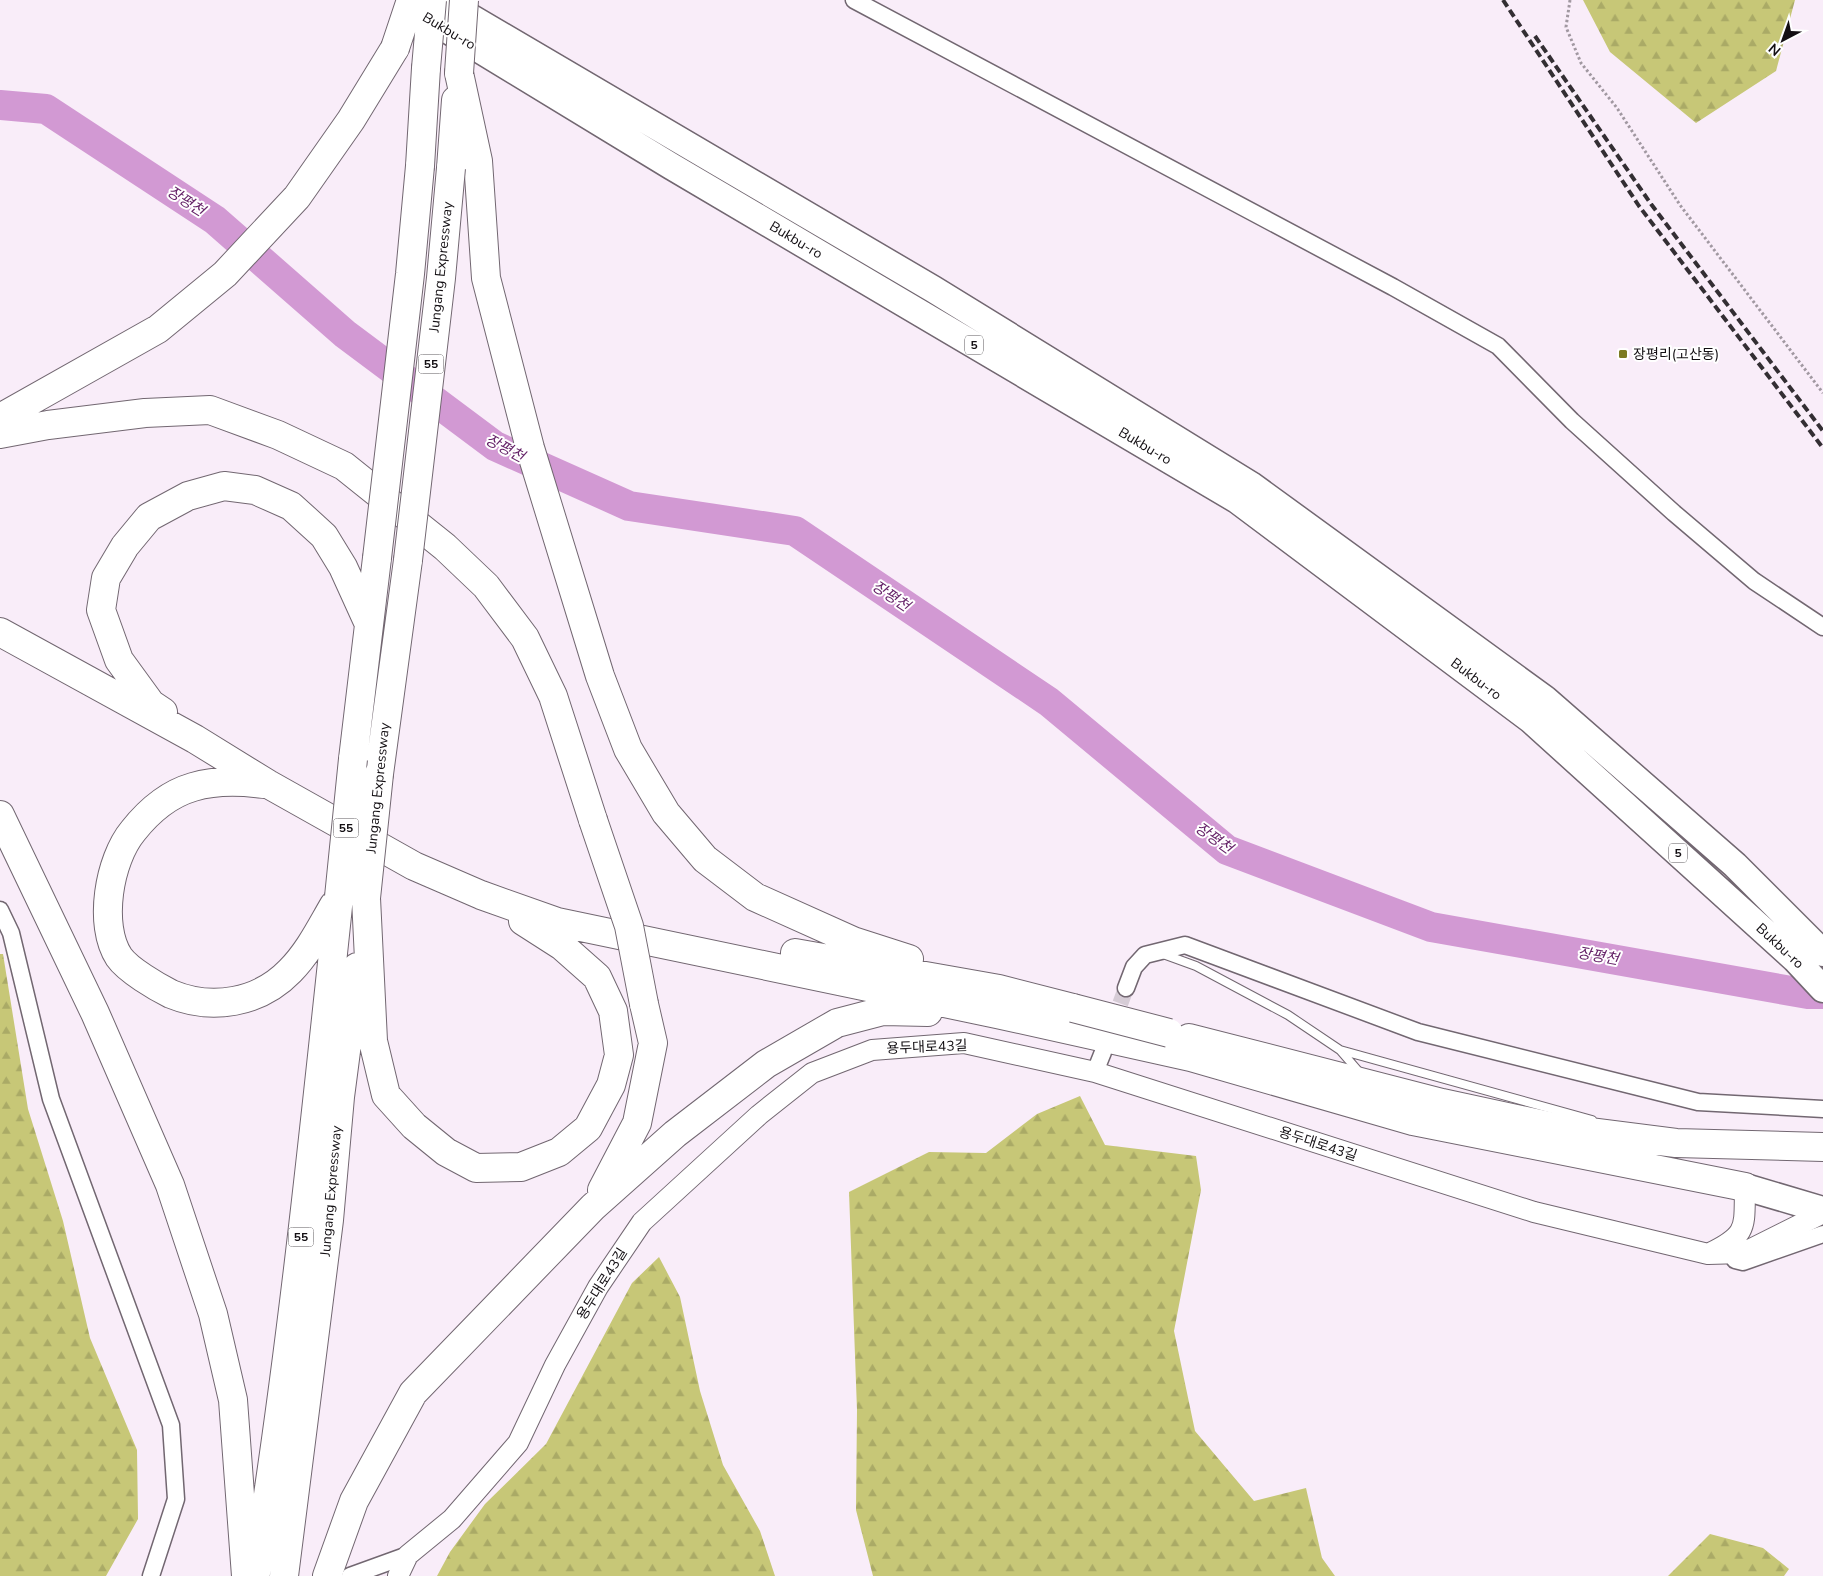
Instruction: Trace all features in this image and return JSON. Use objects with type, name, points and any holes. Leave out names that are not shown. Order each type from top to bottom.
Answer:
[{"type":"highway","name":"Bukbu-ro","points":[[398,0],[671,166],[1237,500],[1531,720],[1795,959],[1823,988]]},
{"type":"highway","points":[[0,418],[44,391],[158,329],[225,274],[297,197],[351,120],[395,48],[411,0]]},
{"type":"highway","name":"Jungang Expressway","points":[[256,1576],[280,1414],[339,897],[368,622],[410,274],[432,0]]},
{"type":"highway","name":"Bukbu-ro","points":[[441,0],[933,288],[1251,485],[1545,699],[1735,865],[1823,953]]},
{"type":"highway","name":"Jungang Expressway","points":[[284,1576],[329,1220],[340,1097],[366,898],[379,774],[408,560],[441,278],[464,0]]},
{"type":"highway","points":[[459,73],[478,161],[486,278],[530,448],[600,676],[628,748],[666,813],[706,859],[755,897],[853,941],[998,1001]]},
{"type":"highway","points":[[0,434],[48,425],[145,413],[210,410],[278,435],[344,466],[459,560],[486,586],[525,638],[553,696],[629,926],[653,1043],[637,1123],[593,1207]]},
{"type":"highway","points":[[368,622],[343,567],[324,536],[291,506],[255,490],[224,486],[188,496],[149,517],[124,546],[106,578],[101,610],[119,660],[151,704],[290,786],[416,855],[498,887],[552,902],[806,955],[998,1001],[1413,1121],[1745,1187],[1823,1211]]},
{"type":"highway","points":[[0,632],[195,739],[268,784],[414,866],[481,895],[557,922],[998,1001],[1073,1008],[1442,1103],[1558,1128],[1676,1143],[1823,1147]]},
{"type":"highway","points":[[268,784],[233,780],[192,787],[159,804],[131,832],[113,871],[107,901],[109,932],[119,957],[153,986],[182,998],[225,1004],[259,994],[290,972],[312,944],[339,897]]},
{"type":"highway","points":[[0,815],[95,1013],[170,1185],[214,1314],[232,1400],[246,1576]]},
{"type":"highway","points":[[366,898],[373,1041],[386,1095],[414,1126],[446,1152],[476,1168],[521,1168],[559,1152],[588,1128],[611,1085],[619,1055],[618,1046],[612,1012],[596,977],[562,946],[481,895]]},
{"type":"highway","points":[[326,1576],[354,1501],[413,1393],[593,1207],[675,1134],[766,1064],[837,1023],[883,1011],[998,1001]]},
{"type":"street","points":[[854,0],[1393,287],[1498,346],[1572,421],[1674,513],[1754,580],[1823,627]]},
{"type":"street","points":[[0,910],[11,933],[51,1099],[171,1425],[176,1499],[151,1576]]},
{"type":"street","points":[[1126,988],[1134,967],[1145,955],[1185,945],[1418,1032],[1698,1102],[1823,1109]]},
{"type":"street","name":"용두대로43길","points":[[398,1576],[408,1555],[452,1519],[518,1443],[555,1365],[593,1296],[642,1222],[759,1115],[812,1073],[872,1050],[964,1043],[1095,1072],[1534,1212],[1708,1254],[1743,1253],[1823,1211]]},
{"type":"street","points":[[1095,1072],[1103,1052]]},
{"type":"street","points":[[1708,1254],[1732,1242],[1744,1226],[1745,1187]]},
{"type":"street","points":[[1708,1254],[1743,1262],[1823,1234]]},
{"type":"street","points":[[350,1576],[408,1555]]},
{"type":"lane","points":[[1157,952],[1196,966],[1288,1016],[1340,1050],[1370,1084]]},
{"type":"lane","points":[[1340,1050],[1604,1123]]},
{"type":"lane","points":[[1613,1126],[1676,1143]]},
{"type":"path","points":[[1570,0],[1566,28],[1581,63],[1617,108],[1680,205],[1823,393]]},
{"type":"green space","points":[[1583,0],[1795,0],[1776,71],[1696,123],[1610,52]]},
{"type":"green space","points":[[0,954],[3,954],[28,1109],[63,1221],[90,1338],[137,1450],[138,1519],[106,1576],[0,1576]]},
{"type":"green space","points":[[1080,1096],[1105,1145],[1196,1156],[1201,1190],[1174,1331],[1195,1431],[1254,1501],[1306,1488],[1322,1558],[1335,1576],[873,1576],[856,1510],[857,1410],[849,1192],[929,1152],[986,1153],[1037,1114]]},
{"type":"green space","points":[[659,1257],[680,1297],[700,1391],[723,1465],[760,1531],[775,1576],[437,1576],[450,1552],[485,1504],[546,1444],[632,1283]]},
{"type":"green space","points":[[1710,1534],[1763,1548],[1789,1569],[1784,1576],[1668,1576]]},
{"type":"waterway","name":"장평천","points":[[0,105],[46,109],[215,220],[345,334],[495,446],[629,506],[795,531],[1049,702],[1227,850],[1431,927],[1808,994],[1823,994]]},
{"type":"tunnel","points":[[1112,1026],[1126,988]]},
{"type":"railway","points":[[1503,0],[1639,206],[1823,448]]},
{"type":"railway","points":[[1535,36],[1651,204],[1823,431]]},
{"type":"place","name":"장평리(고산동)","points":[[1623,354]]}]
